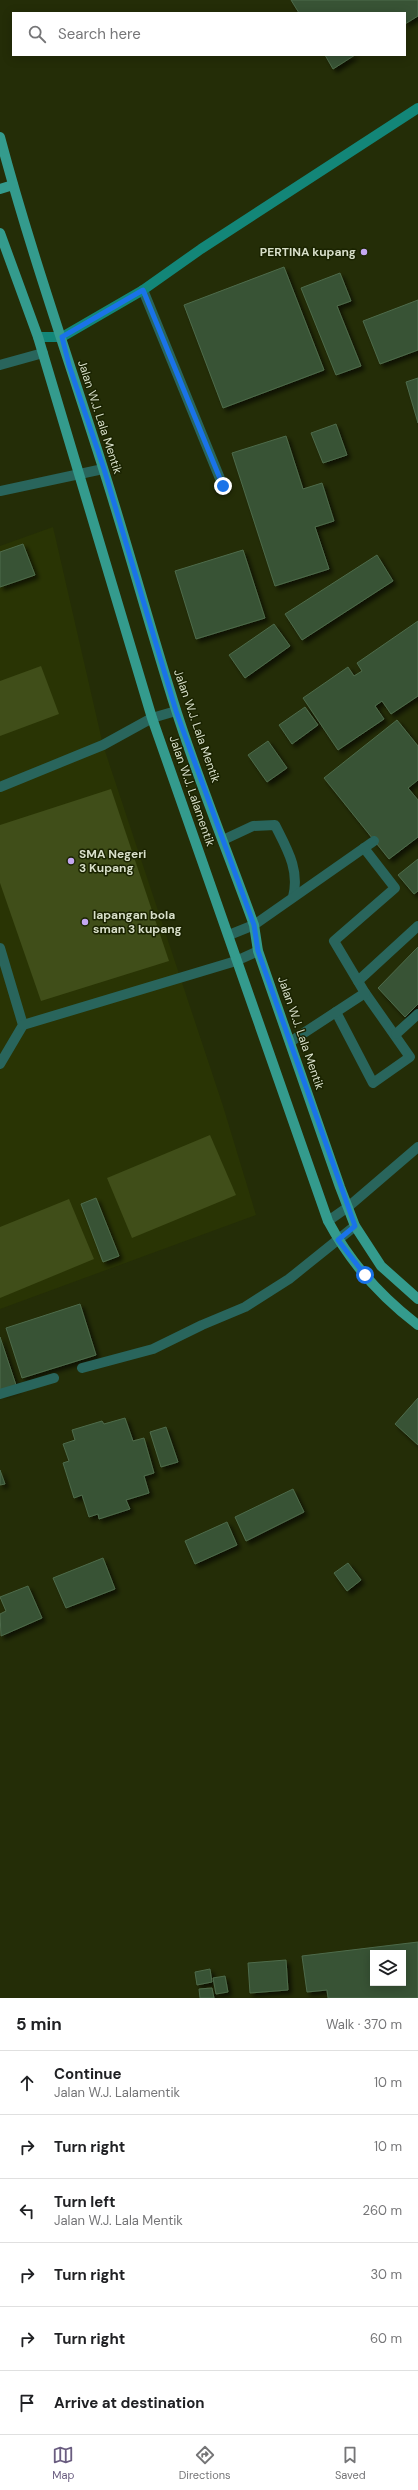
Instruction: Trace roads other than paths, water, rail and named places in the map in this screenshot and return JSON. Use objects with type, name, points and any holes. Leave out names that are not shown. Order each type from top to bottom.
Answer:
[{"type":"main road","name":"Jalan W.J. Lala Mentik","points":[[0,137],[12,185],[62,337],[69,365],[104,469],[176,711],[254,925],[258,951],[348,1207],[355,1226],[381,1266],[418,1299]]},
{"type":"main road","points":[[0,189],[12,185]]},
{"type":"main road","name":"Jalan W.J. Lalamentik","points":[[0,233],[38,337],[152,718],[328,1221],[338,1240],[365,1275],[391,1304],[418,1325]]},
{"type":"street","points":[[38,337],[62,337],[143,290],[201,249],[418,108]]},
{"type":"lane","points":[[143,290],[223,486]]},
{"type":"lane","points":[[0,365],[43,353]]},
{"type":"lane","points":[[0,491],[104,469]]},
{"type":"lane","points":[[0,787],[103,745],[152,718],[176,711]]},
{"type":"lane","points":[[223,840],[253,826],[274,825],[292,856],[296,884],[293,898]]},
{"type":"lane","points":[[229,935],[254,925],[374,841]]},
{"type":"lane","points":[[336,1012],[373,1083],[410,1057],[396,1034],[365,993],[334,941],[395,888],[364,848]]},
{"type":"lane","points":[[358,981],[418,926]]},
{"type":"lane","points":[[0,948],[23,1025]]},
{"type":"lane","points":[[0,1064],[23,1025],[236,960],[258,951]]},
{"type":"lane","points":[[290,1042],[365,993]]},
{"type":"lane","points":[[396,1034],[418,1014]]},
{"type":"lane","points":[[328,1221],[348,1207],[418,1147]]},
{"type":"lane","points":[[82,1368],[152,1349],[202,1325],[245,1307],[289,1279],[355,1226]]},
{"type":"lane","points":[[0,1394],[54,1378]]},
{"type":"place","name":"PERTINA kupang","points":[[364,252]]},
{"type":"place","name":"SMA Negeri 3 Kupang","points":[[71,861]]},
{"type":"place","name":"lapangan bola sman 3 kupang","points":[[85,922]]}]
